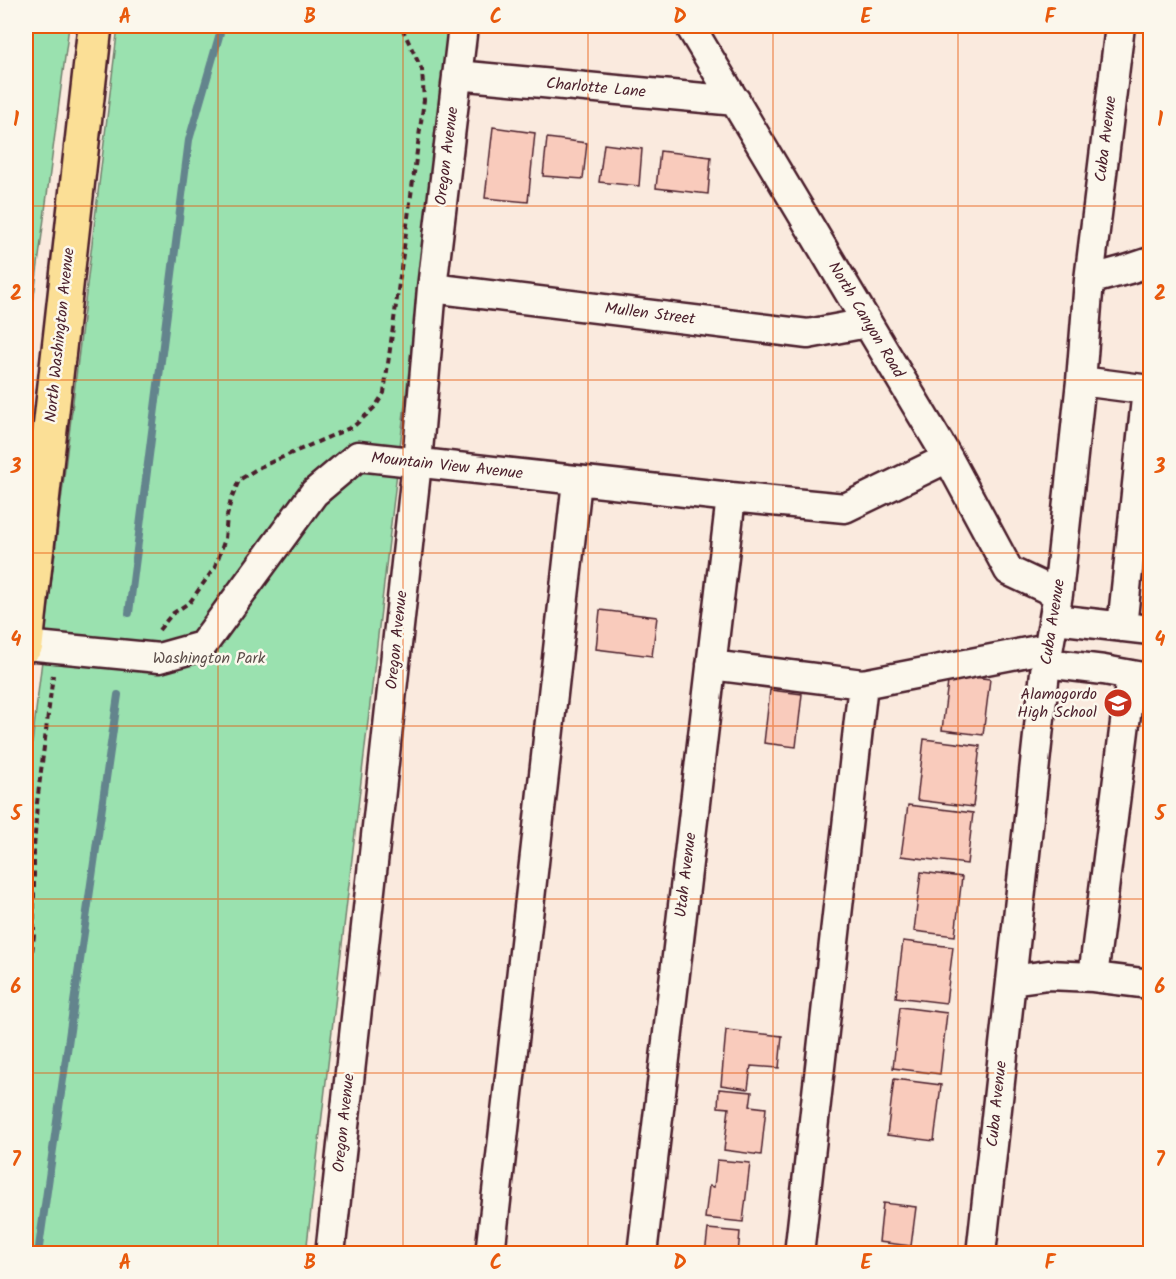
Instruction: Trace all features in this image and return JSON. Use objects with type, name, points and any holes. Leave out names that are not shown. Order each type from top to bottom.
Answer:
[{"type":"main road","name":"North Washington Avenue","points":[[26,645],[35,478],[95,26]]},
{"type":"street","name":"Oregon Avenue","points":[[330,1254],[417,463],[432,288],[463,26]]},
{"type":"street","name":"North Canyon Road","points":[[690,26],[948,458],[1009,571],[1056,606],[1122,627],[1150,630]]},
{"type":"street","name":"Cuba Avenue","points":[[981,1254],[1047,655],[1056,606],[1081,381],[1089,280],[1120,26]]},
{"type":"street","name":"Charlotte Lane","points":[[457,75],[736,101]]},
{"type":"street","points":[[1089,280],[1138,267],[1150,261]]},
{"type":"street","name":"Mullen Street","points":[[432,288],[808,334],[867,323]]},
{"type":"street","points":[[1081,381],[1149,389],[1122,627]]},
{"type":"street","name":"Mountain View Avenue","points":[[26,645],[159,658],[202,646],[314,493],[358,456],[845,508],[948,458]]},
{"type":"street","points":[[490,1254],[577,481]]},
{"type":"street","name":"Utah Avenue","points":[[642,1254],[731,497]]},
{"type":"street","points":[[711,665],[863,684],[1047,655],[1141,677],[1093,977]]},
{"type":"street","points":[[799,1254],[863,684]]},
{"type":"street","points":[[1011,980],[1048,975],[1093,977],[1150,984]]},
{"type":"path","points":[[155,635],[172,614],[190,602],[215,567],[225,539],[227,516],[239,480],[260,467],[354,426],[375,407],[384,393],[424,100],[422,70],[401,26]]},
{"type":"path","points":[[26,1003],[34,935],[34,849],[37,803],[53,675]]},
{"type":"green space","points":[[35,26],[69,26],[26,357],[26,32]]},
{"type":"green space","name":"Washington Park","points":[[118,26],[449,26],[306,1253],[26,1254],[26,794]]},
{"type":"building","points":[[493,127],[535,133],[528,202],[485,198]]},
{"type":"building","points":[[547,138],[587,143],[583,179],[543,176]]},
{"type":"building","points":[[604,144],[642,149],[639,186],[599,182]]},
{"type":"building","points":[[660,151],[711,157],[708,194],[656,188]]},
{"type":"building","points":[[600,610],[657,617],[652,656],[596,649]]},
{"type":"building","points":[[949,674],[990,679],[983,735],[942,730]]},
{"type":"building","points":[[770,690],[802,694],[796,747],[764,743]]},
{"type":"building","points":[[924,739],[980,746],[973,807],[917,800]]},
{"type":"building","points":[[908,805],[973,813],[967,864],[901,856]]},
{"type":"building","points":[[921,872],[962,877],[955,936],[914,931]]},
{"type":"building","points":[[903,941],[953,947],[946,1003],[896,997]]},
{"type":"building","points":[[900,1007],[947,1013],[940,1074],[893,1068]]},
{"type":"building","points":[[726,1030],[782,1036],[779,1068],[751,1066],[748,1089],[721,1085]]},
{"type":"building","points":[[894,1079],[941,1085],[934,1141],[887,1135]]},
{"type":"building","points":[[719,1089],[752,1092],[750,1106],[766,1108],[761,1155],[724,1150],[729,1108],[718,1107]]},
{"type":"building","points":[[717,1160],[750,1163],[743,1222],[705,1218],[709,1186],[714,1187]]},
{"type":"building","points":[[883,1203],[916,1207],[911,1246],[879,1242]]},
{"type":"building","points":[[708,1229],[740,1232],[738,1254],[705,1254]]},
{"type":"waterway","points":[[129,613],[189,140],[222,26]]},
{"type":"waterway","points":[[38,1254],[118,695]]},
{"type":"place","name":"Alamogordo High School","points":[[1118,703]]}]
